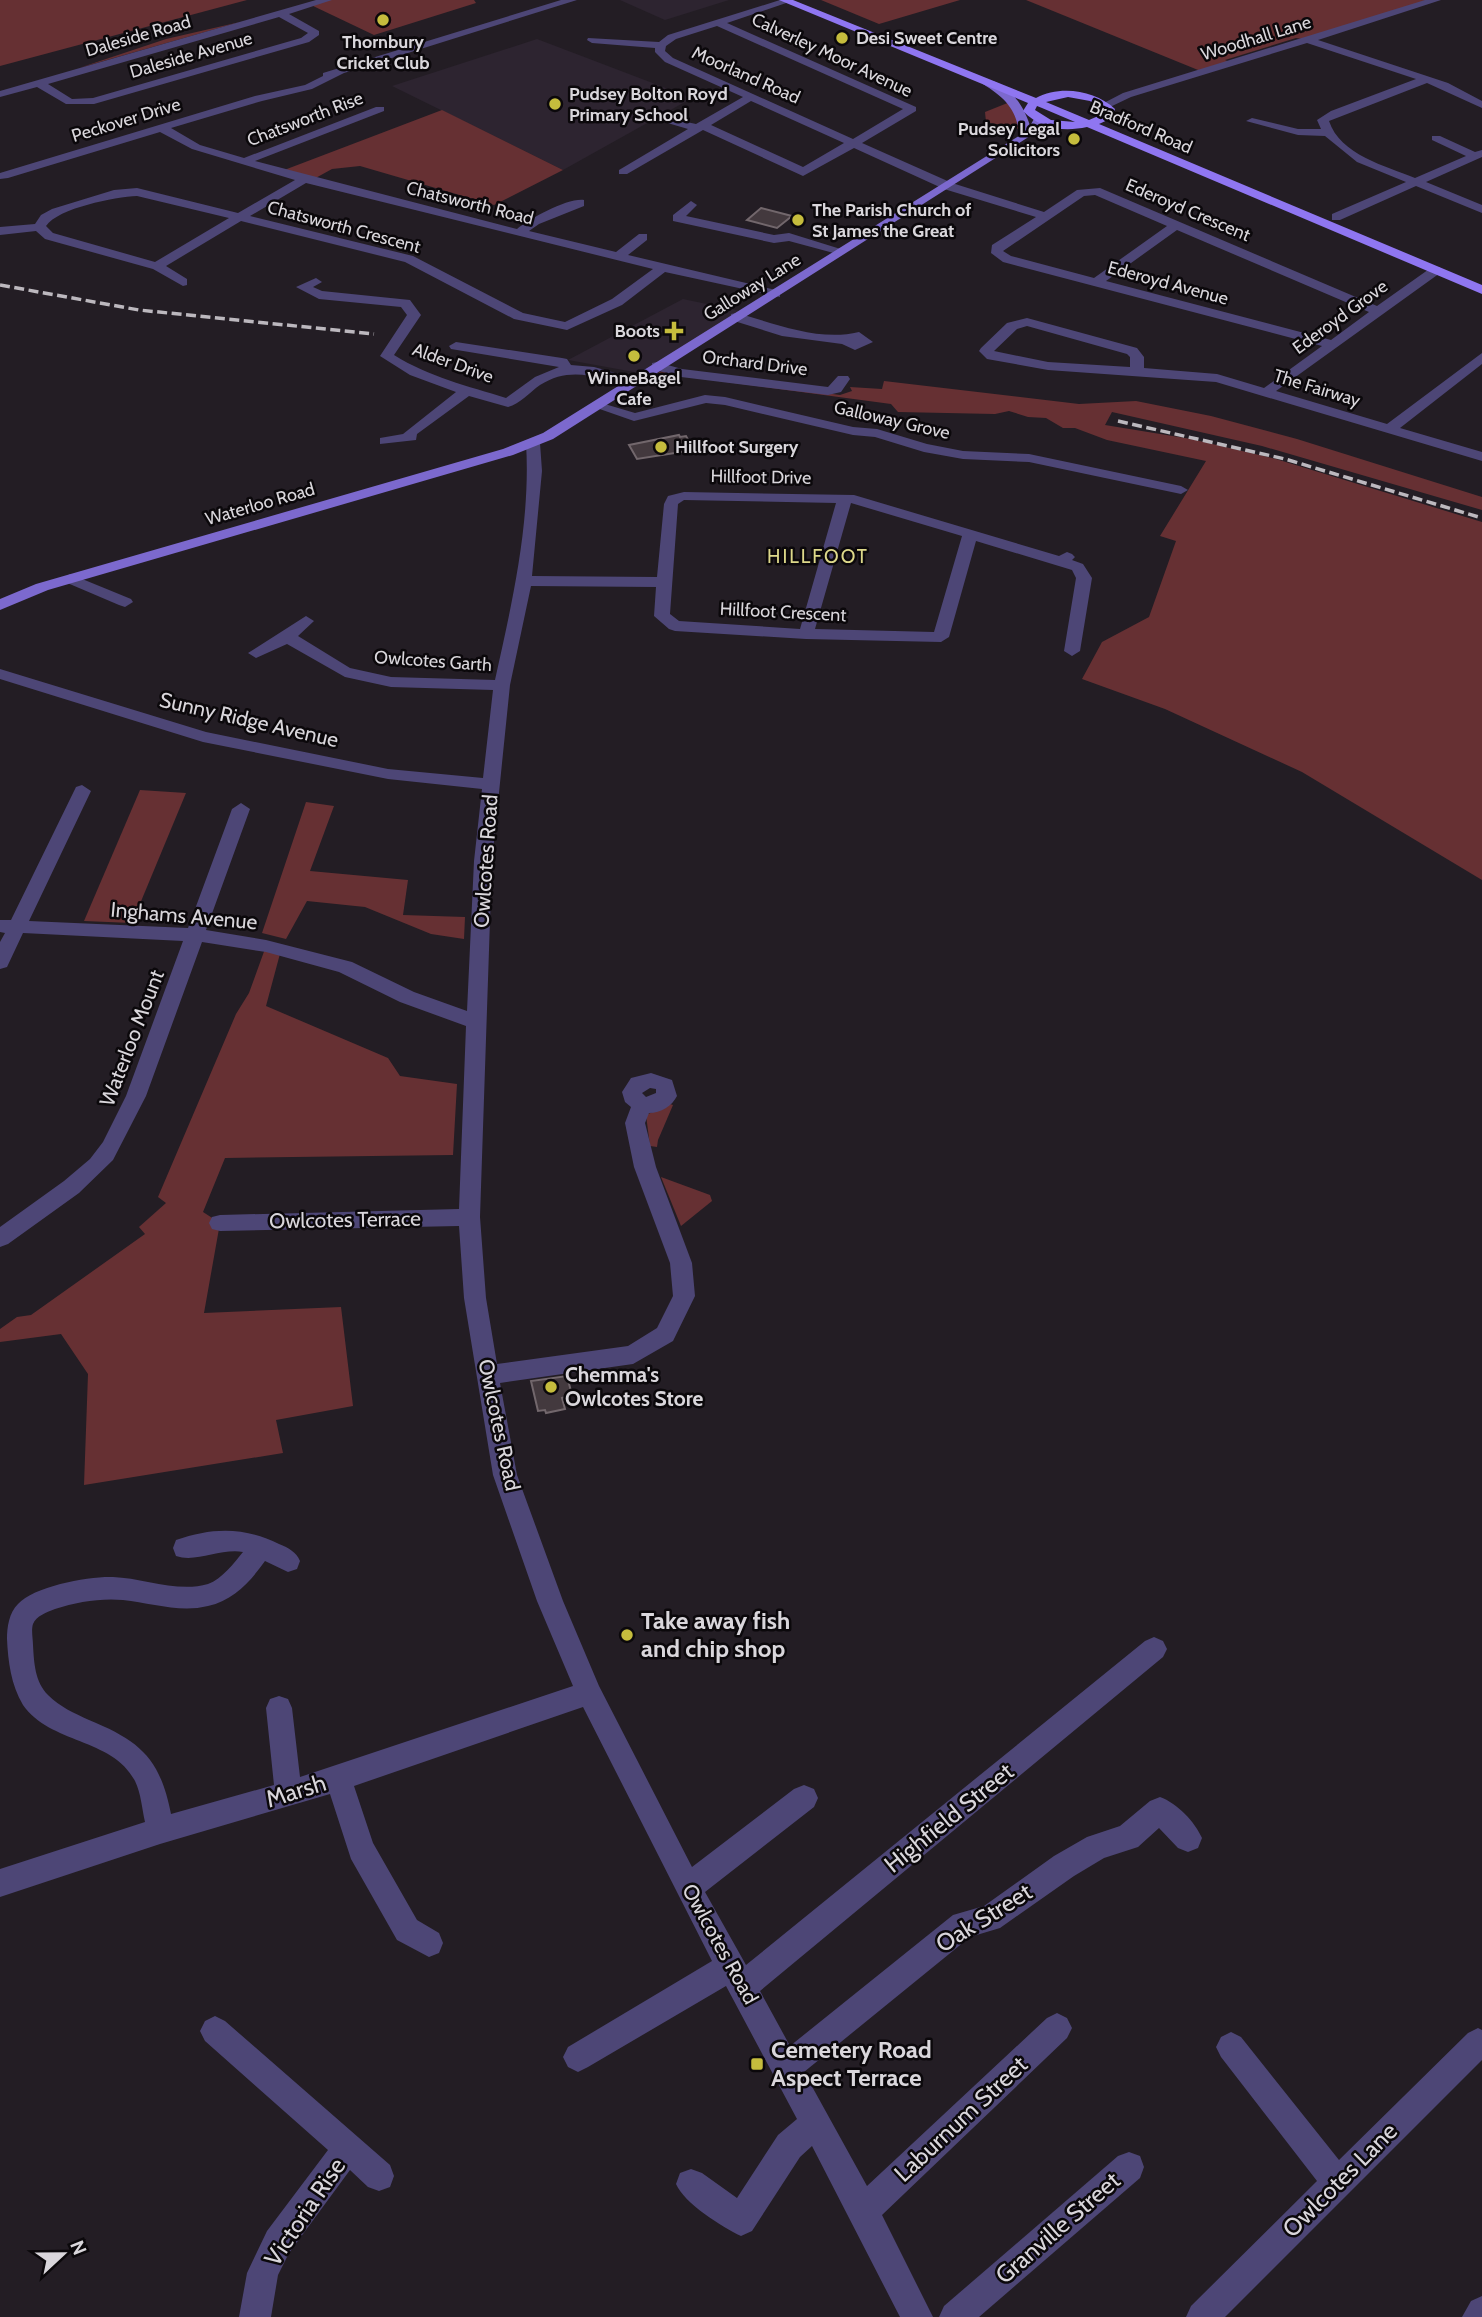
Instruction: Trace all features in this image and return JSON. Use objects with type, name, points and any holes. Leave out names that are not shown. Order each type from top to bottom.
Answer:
[{"type":"highway","name":"Bradford Road","points":[[808,0],[1048,96],[1482,277]]},
{"type":"highway","name":"Bradford Road","points":[[786,1],[1089,124],[1482,290]]},
{"type":"highway","points":[[1077,95],[1093,98],[1106,106],[1108,116],[1089,124],[1068,126],[1039,119],[1028,108],[1048,96],[1077,95]]},
{"type":"main road","points":[[987,82],[1015,100],[1025,122],[1025,137]]},
{"type":"main road","name":"Galloway Lane","points":[[533,443],[565,427],[657,366],[1025,137],[1034,129],[1039,119]]},
{"type":"main road","name":"Galloway Lane","points":[[1025,137],[1068,126]]},
{"type":"main road","name":"Waterloo Road","points":[[0,606],[42,587],[533,443]]},
{"type":"street","name":"Daleside Road","points":[[0,94],[327,0]]},
{"type":"street","name":"Peckover Drive","points":[[4,176],[259,98],[307,87],[339,73],[572,0]]},
{"type":"street","name":"Woodhall Lane","points":[[1106,106],[1127,95],[1436,0]]},
{"type":"street","name":"Moorland Road","points":[[786,1],[671,37],[662,45],[660,52],[669,60],[948,186],[1045,216]]},
{"type":"street","name":"Daleside Avenue","points":[[39,83],[70,102],[94,101],[305,40],[315,33],[280,13]]},
{"type":"street","name":"Calverley Moor Avenue","points":[[718,23],[912,109],[856,144]]},
{"type":"street","points":[[592,40],[662,45]]},
{"type":"street","points":[[1308,40],[1427,79],[1462,93],[1482,105]]},
{"type":"street","points":[[1427,79],[1335,113],[1323,120],[1328,134],[1361,160],[1412,183],[1482,209]]},
{"type":"street","name":"Woodhall Lane","points":[[1077,95],[1127,95]]},
{"type":"street","points":[[623,172],[751,97]]},
{"type":"street","name":"Chatsworth Rise","points":[[243,162],[380,109]]},
{"type":"street","points":[[658,117],[700,127],[819,181]]},
{"type":"street","points":[[1252,121],[1298,132],[1328,134]]},
{"type":"street","name":"Chatsworth Road","points":[[162,128],[196,147],[243,162],[519,233],[775,293]]},
{"type":"street","points":[[1436,138],[1479,155]]},
{"type":"street","points":[[803,172],[856,144]]},
{"type":"street","points":[[1336,217],[1479,155]]},
{"type":"street","points":[[157,266],[306,178]]},
{"type":"street","name":"Chatsworth Crescent","points":[[39,227],[45,218],[56,212],[130,191],[409,259],[505,310],[554,324],[574,324],[617,302],[663,267]]},
{"type":"street","name":"Ederoyd Crescent","points":[[997,254],[998,246],[1081,193],[1096,191],[1378,312]]},
{"type":"street","points":[[519,233],[535,221],[580,203]]},
{"type":"street","points":[[691,205],[677,218],[760,233],[774,239],[789,237],[841,251]]},
{"type":"street","points":[[1096,282],[1177,224]]},
{"type":"street","points":[[0,231],[39,227],[49,236],[157,266],[183,282]]},
{"type":"street","points":[[618,257],[643,237]]},
{"type":"street","name":"Ederoyd Avenue","points":[[997,254],[1007,259],[1332,344]]},
{"type":"street","name":"Ederoyd Grove","points":[[1265,393],[1436,270]]},
{"type":"street","name":"Alder Drive","points":[[316,282],[295,289],[319,295],[405,303],[414,314],[387,356]]},
{"type":"street","points":[[737,317],[782,332],[845,340]]},
{"type":"street","name":"The Fairway","points":[[1137,371],[1137,357],[1132,351],[1027,322],[1012,326],[986,351],[992,356],[1038,367],[1183,373],[1217,378],[1482,457]]},
{"type":"street","points":[[456,346],[562,362],[566,368],[605,373],[632,382]]},
{"type":"street","name":"Alder Drive","points":[[370,357],[387,356],[407,370],[508,403]]},
{"type":"street","points":[[1389,430],[1482,356]]},
{"type":"street","name":"Orchard Drive","points":[[657,366],[681,373],[828,391],[836,389],[842,379]]},
{"type":"street","name":"Alder Drive","points":[[498,419],[508,403],[550,372],[566,368]]},
{"type":"street","points":[[385,441],[411,437],[410,433],[468,390]]},
{"type":"street","name":"Galloway Grove","points":[[598,406],[634,417],[670,410],[691,401],[715,400],[853,431],[877,433],[924,448],[963,455],[1029,458],[1181,490]]},
{"type":"street","name":"Owlcotes Road","points":[[533,443],[535,471],[524,581],[502,685],[483,861],[469,1217],[475,1298],[505,1475],[550,1601],[589,1693],[688,1888],[817,2122],[918,2317]]},
{"type":"street","points":[[1119,492],[1126,478]]},
{"type":"street","name":"Hillfoot Drive","points":[[664,582],[671,504],[678,497],[864,501],[970,534],[1065,559],[1078,567],[1084,578],[1072,651]]},
{"type":"street","points":[[806,634],[845,499]]},
{"type":"street","name":"Hillfoot Crescent","points":[[664,582],[662,616],[675,626],[806,634],[941,637],[970,534]]},
{"type":"street","points":[[71,579],[125,602]]},
{"type":"street","points":[[524,581],[664,582]]},
{"type":"street","points":[[256,653],[288,637],[306,621]]},
{"type":"street","name":"Owlcotes Garth","points":[[288,637],[345,672],[391,681],[502,685]]},
{"type":"street","name":"Sunny Ridge Avenue","points":[[0,674],[230,743],[388,774],[492,784]]},
{"type":"street","points":[[0,962],[8,926],[82,791]]},
{"type":"street","name":"Waterloo Mount","points":[[0,1238],[34,1216],[104,1156],[136,1096],[241,809]]},
{"type":"street","name":"Inghams Avenue","points":[[8,926],[196,935],[266,946],[345,967],[407,997],[477,1022]]},
{"type":"street","points":[[487,1375],[633,1354],[665,1334],[684,1296],[681,1263],[645,1167],[635,1122],[642,1105]]},
{"type":"street","name":"Owlcotes Terrace","points":[[220,1223],[469,1217]]},
{"type":"street","points":[[185,1548],[230,1538],[262,1546],[288,1561]]},
{"type":"street","points":[[160,1831],[149,1784],[133,1754],[117,1744],[59,1720],[44,1710],[34,1698],[22,1671],[20,1625],[23,1615],[40,1603],[95,1588],[172,1596],[210,1595],[236,1578],[262,1546]]},
{"type":"street","name":"Highfield Street","points":[[578,2057],[737,1976],[1154,1649]]},
{"type":"street","name":"Marsh","points":[[0,1882],[160,1831],[338,1779],[589,1693]]},
{"type":"street","points":[[279,1709],[288,1794]]},
{"type":"street","points":[[338,1779],[360,1849],[407,1930],[429,1943]]},
{"type":"street","points":[[688,1888],[804,1798]]},
{"type":"street","name":"Oak Street","points":[[787,2067],[963,1925],[990,1918],[1064,1866],[1097,1847],[1128,1837],[1160,1810],[1188,1838]]},
{"type":"street","name":"Laburnum Street","points":[[864,2210],[1058,2028]]},
{"type":"street","name":"Victoria Rise","points":[[215,2031],[379,2176]]},
{"type":"street","name":"Owlcotes Lane","points":[[1202,2317],[1478,2043]]},
{"type":"street","points":[[1231,2047],[1338,2183]]},
{"type":"street","points":[[691,2184],[741,2220],[789,2146],[817,2122]]},
{"type":"street","name":"Victoria Rise","points":[[255,2317],[263,2273],[278,2242],[348,2148]]},
{"type":"street","name":"Granville Street","points":[[955,2317],[1129,2167]]},
{"type":"street","points":[[1478,2317],[1482,2312]]},
{"type":"shaded area","points":[[0,0],[247,0],[0,66]]},
{"type":"shaded area","name":"Thornbury Cricket Club","points":[[327,0],[474,0],[476,3],[374,35],[311,5]]},
{"type":"shaded area","points":[[620,0],[729,0],[665,20]]},
{"type":"shaded area","points":[[821,0],[960,0],[879,24]]},
{"type":"shaded area","points":[[1026,0],[1436,0],[1308,40],[1296,38],[1225,60],[1232,63],[1203,72]]},
{"type":"shaded area","points":[[240,22],[79,68],[166,39]]},
{"type":"shaded area","name":"Pudsey Bolton Royd Primary School","points":[[537,39],[692,98],[563,170],[392,86]]},
{"type":"shaded area","points":[[1015,100],[1025,130],[986,122],[985,112]]},
{"type":"shaded area","points":[[442,110],[563,170],[494,205],[360,166],[332,169],[312,180],[279,172]]},
{"type":"shaded area","points":[[683,299],[745,312],[645,374],[568,360]]},
{"type":"shaded area","points":[[662,371],[840,395],[852,391],[850,387],[882,389],[884,381],[1079,404],[1136,401],[1211,416],[1297,439],[1482,497],[1482,510],[1262,446],[1112,412],[1105,425],[1191,439],[1276,459],[1482,522],[1482,880],[1302,772],[1165,709],[1082,679],[1102,642],[1149,617],[1176,541],[1160,536],[1206,461],[1107,440],[1075,428],[1063,428],[1046,418],[1028,417],[1009,411],[995,414],[898,412],[891,404],[658,373]]},
{"type":"shaded area","points":[[140,790],[186,793],[132,923],[84,921]]},
{"type":"shaded area","points":[[306,802],[334,806],[310,871],[408,880],[403,915],[465,917],[464,939],[431,934],[365,907],[307,901],[286,939],[262,933]]},
{"type":"shaded area","points":[[266,946],[281,950],[266,1006],[388,1058],[400,1076],[457,1084],[453,1155],[225,1158],[203,1212],[220,1223],[204,1313],[341,1307],[353,1406],[276,1420],[283,1453],[84,1485],[88,1374],[61,1334],[0,1342],[0,1329],[17,1317],[31,1315],[145,1234],[139,1227],[166,1203],[158,1197],[236,1014],[249,993]]},
{"type":"shaded area","points":[[673,1105],[657,1147],[650,1146],[646,1115]]},
{"type":"shaded area","points":[[661,1177],[710,1195],[712,1201],[681,1226]]},
{"type":"building","points":[[761,208],[792,216],[777,228],[747,220]]},
{"type":"building","name":"Hillfoot Surgery","points":[[686,436],[694,450],[637,459],[629,445]]},
{"type":"building","name":"Chemma's Owlcotes Store","points":[[567,1376],[572,1395],[562,1398],[565,1409],[546,1413],[545,1410],[538,1411],[531,1381]]},
{"type":"railway","points":[[0,285],[139,310],[374,334]]},
{"type":"railway","points":[[1118,421],[1285,459],[1482,518]]},
{"type":"place","name":"Thornbury Cricket Club","points":[[383,20]]},
{"type":"place","name":"Desi Sweet Centre","points":[[842,38]]},
{"type":"place","name":"Pudsey Bolton Royd Primary School","points":[[555,104]]},
{"type":"place","name":"Pudsey Legal Solicitors","points":[[1074,139]]},
{"type":"place","name":"The Parish Church of St James the Great","points":[[798,220]]},
{"type":"place","name":"Boots","points":[[674,331]]},
{"type":"place","name":"WinneBagel Cafe","points":[[634,356]]},
{"type":"place","name":"Hillfoot Surgery","points":[[661,447]]},
{"type":"place","name":"Chemma's Owlcotes Store","points":[[551,1387]]},
{"type":"place","name":"Take away fish and chip shop","points":[[627,1635]]},
{"type":"place","name":"Cemetery Road Aspect Terrace","points":[[757,2064]]},
{"type":"district","name":"HILLFOOT","points":[[818,556]]}]
